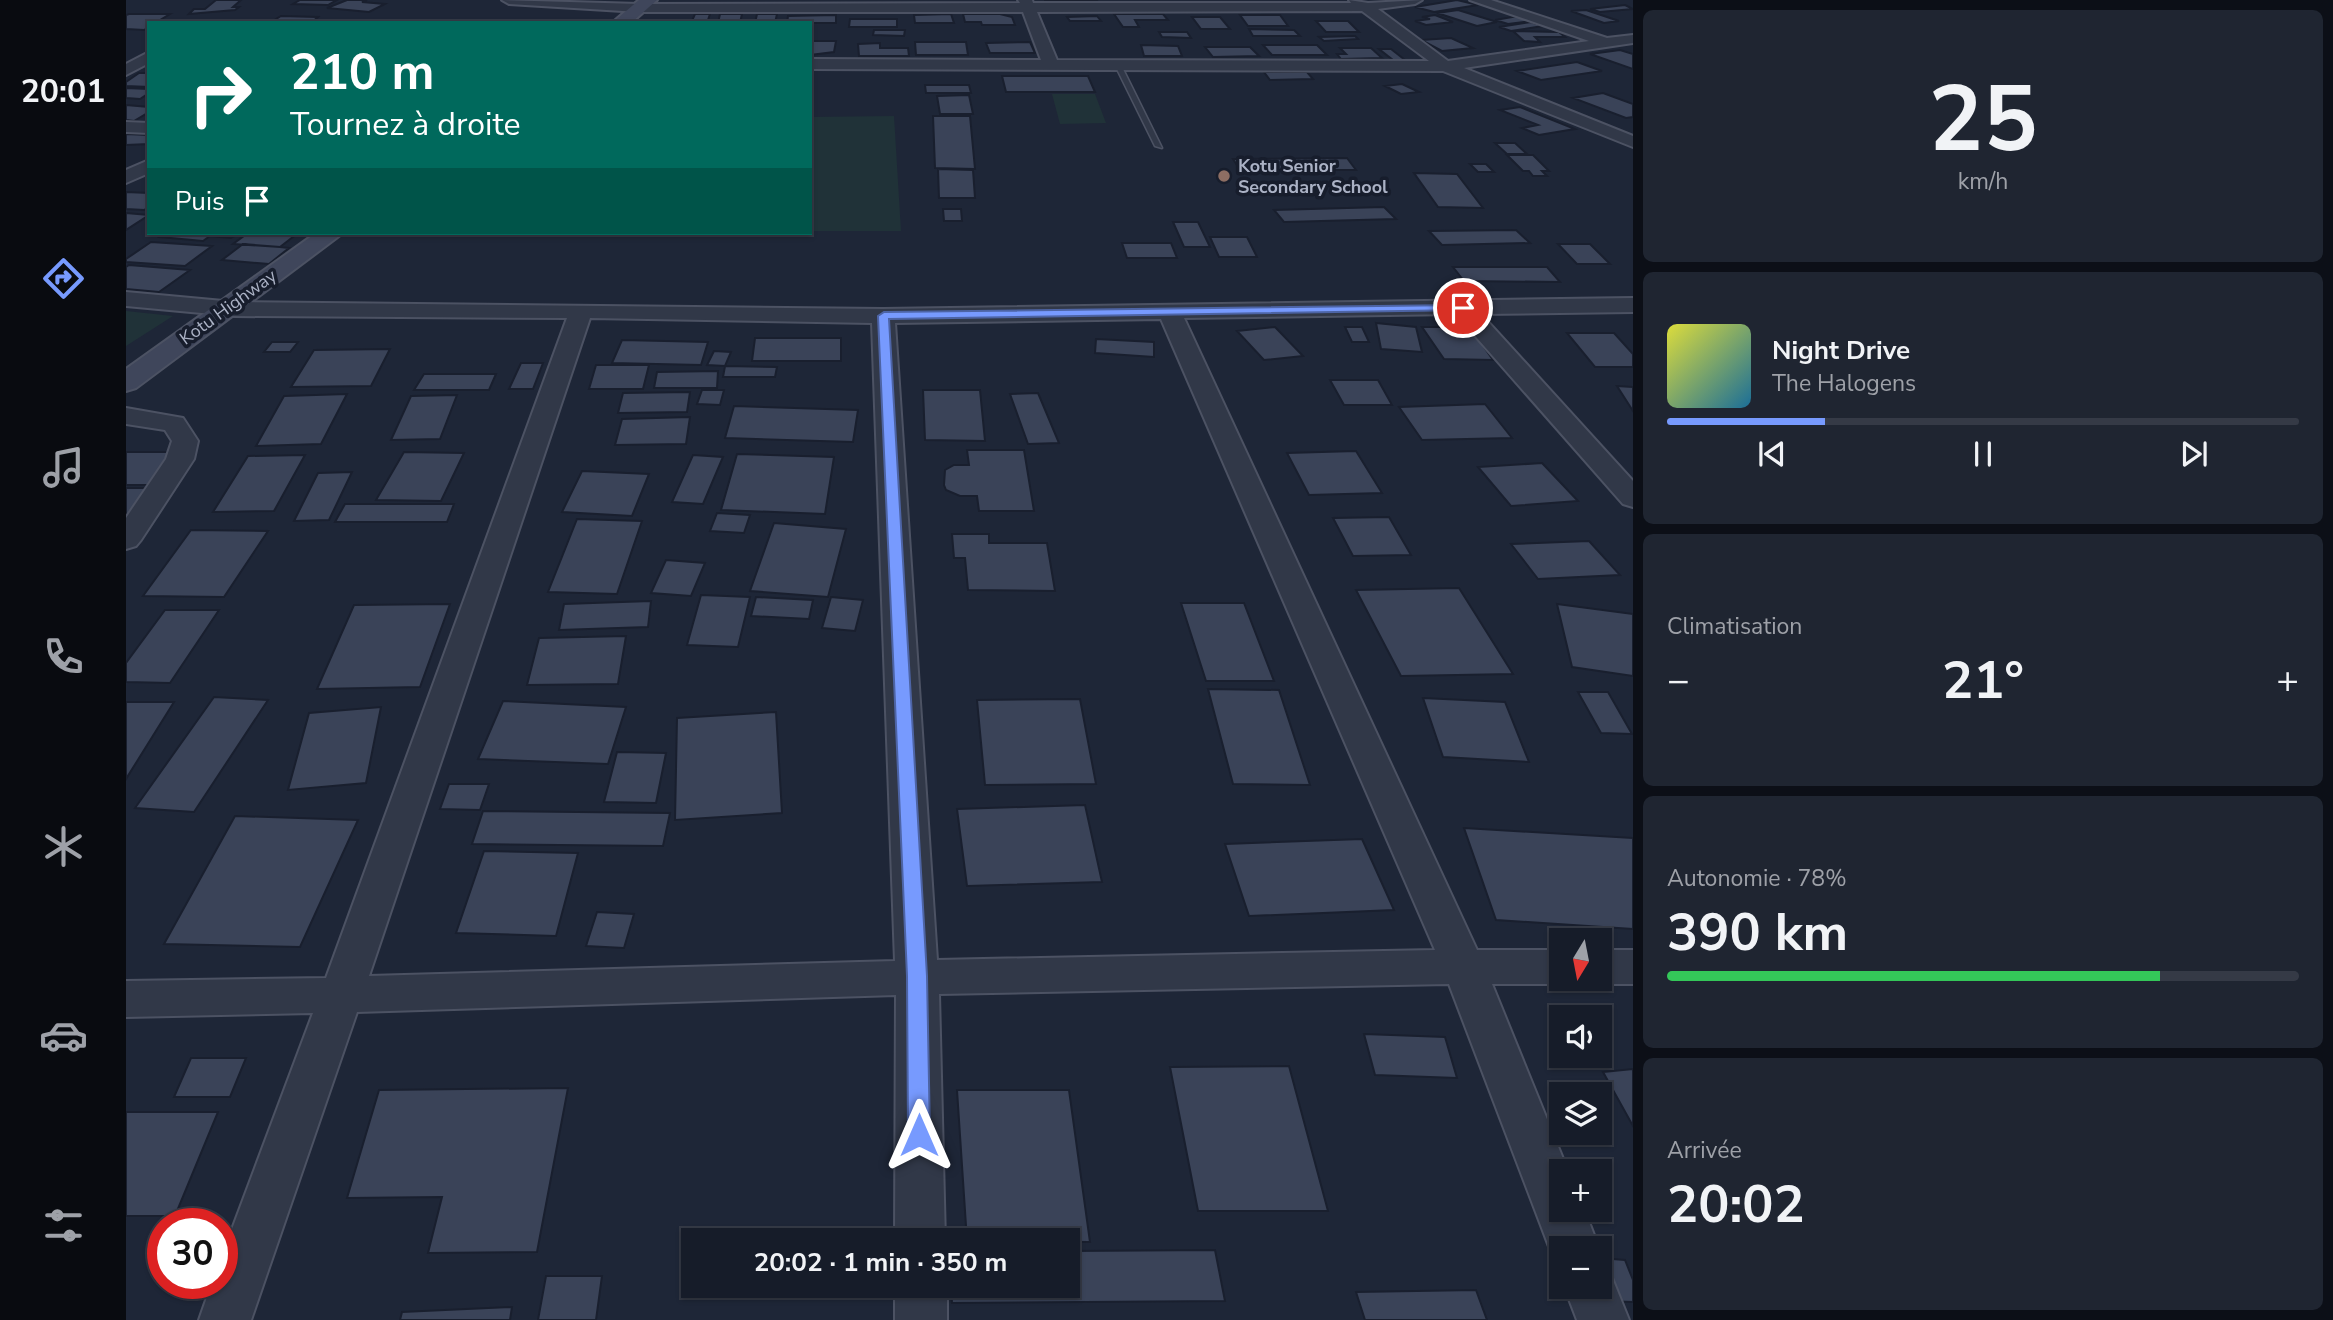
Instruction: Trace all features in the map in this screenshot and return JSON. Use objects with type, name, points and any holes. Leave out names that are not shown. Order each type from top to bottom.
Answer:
[{"type":"street","points":[[509,0],[644,4],[1361,3],[1415,0]]},
{"type":"street","points":[[1477,0],[1633,50]]},
{"type":"street","points":[[1361,3],[1445,66],[1633,142]]},
{"type":"street","points":[[623,21],[644,4]]},
{"type":"street","points":[[1028,4],[1051,65]]},
{"type":"street","points":[[812,64],[1445,66],[1633,39]]},
{"type":"street","points":[[126,70],[147,58]]},
{"type":"street","points":[[126,127],[147,128]]},
{"type":"street","points":[[126,177],[147,166]]},
{"type":"street","name":"Kotu Highway","points":[[126,382],[328,235]]},
{"type":"street","points":[[126,299],[226,309],[884,316],[1633,305]]},
{"type":"street","points":[[1463,308],[1633,498]]},
{"type":"street","points":[[225,1320],[581,311]]},
{"type":"street","points":[[1169,311],[1463,966],[1569,1236]]},
{"type":"street","points":[[884,316],[917,976],[920,1228]]},
{"type":"street","points":[[126,416],[174,424],[185,441],[180,459],[126,540]]},
{"type":"street","points":[[126,999],[341,996],[917,976],[1463,966],[1549,967]]},
{"type":"street","points":[[1612,967],[1633,967]]},
{"type":"street","points":[[921,1298],[921,1320]]},
{"type":"street","points":[[1595,1299],[1603,1320]]},
{"type":"lane","points":[[1117,65],[1159,146]]},
{"type":"shaded area","points":[[1052,94],[1095,94],[1106,123],[1060,124]]},
{"type":"shaded area","points":[[894,116],[901,231],[812,231],[812,117]]},
{"type":"shaded area","points":[[126,311],[173,316],[126,346]]},
{"type":"building","points":[[216,0],[241,0],[233,7],[239,7],[235,10],[189,14],[194,9],[205,9]]},
{"type":"building","points":[[300,0],[337,0],[328,5],[293,4]]},
{"type":"building","points":[[347,0],[385,4],[369,12],[327,8]]},
{"type":"building","points":[[1045,0],[1098,2],[1083,2],[1085,5],[1048,5]]},
{"type":"building","points":[[1457,0],[1478,5],[1434,12],[1415,7]]},
{"type":"building","points":[[1625,5],[1633,9],[1600,12],[1590,9]]},
{"type":"building","points":[[1458,10],[1497,22],[1477,26],[1437,13]]},
{"type":"building","points":[[1586,10],[1619,21],[1604,23],[1571,11]]},
{"type":"building","points":[[170,14],[158,21],[147,21],[147,28],[144,30],[126,29],[126,15]]},
{"type":"building","points":[[695,14],[710,14],[708,21],[692,21]]},
{"type":"building","points":[[720,14],[742,14],[740,21],[718,21]]},
{"type":"building","points":[[757,14],[777,14],[775,21],[755,21]]},
{"type":"building","points":[[951,14],[954,23],[915,23],[914,15]]},
{"type":"building","points":[[963,14],[1000,14],[1012,17],[1015,25],[965,22]]},
{"type":"building","points":[[1114,14],[1163,14],[1168,20],[1135,20],[1139,27],[1123,27]]},
{"type":"building","points":[[836,15],[836,23],[787,21],[788,16]]},
{"type":"building","points":[[1240,15],[1280,15],[1288,26],[1248,26]]},
{"type":"building","points":[[1435,15],[1453,22],[1426,25],[1415,21],[1430,19],[1422,17]]},
{"type":"building","points":[[281,16],[318,17],[313,21],[273,21]]},
{"type":"building","points":[[1097,16],[1101,21],[1070,21],[1067,17]]},
{"type":"building","points":[[1518,16],[1531,21],[1508,24],[1495,20]]},
{"type":"building","points":[[1192,17],[1220,17],[1230,29],[1201,29]]},
{"type":"building","points":[[850,19],[897,19],[897,27],[849,27]]},
{"type":"building","points":[[1316,21],[1348,21],[1359,32],[1326,32]]},
{"type":"building","points":[[1531,22],[1543,26],[1511,31],[1499,27]]},
{"type":"building","points":[[1249,29],[1294,30],[1300,36],[1253,36]]},
{"type":"building","points":[[874,30],[905,30],[904,36],[873,35]]},
{"type":"building","points":[[1513,31],[1559,32],[1565,37],[1535,37],[1540,42],[1524,41]]},
{"type":"building","points":[[1159,32],[1187,32],[1191,38],[1162,37]]},
{"type":"building","points":[[1355,36],[1358,39],[1324,41],[1319,37]]},
{"type":"building","points":[[1451,38],[1473,48],[1442,51],[1421,40]]},
{"type":"building","points":[[812,41],[836,41],[834,52],[812,55]]},
{"type":"building","points":[[915,42],[966,42],[968,55],[916,55]]},
{"type":"building","points":[[1030,42],[1035,53],[990,53],[986,43]]},
{"type":"building","points":[[880,43],[880,48],[908,48],[909,56],[859,56],[858,44]]},
{"type":"building","points":[[1141,45],[1178,46],[1182,56],[1144,56]]},
{"type":"building","points":[[1263,45],[1317,45],[1327,55],[1272,55]]},
{"type":"building","points":[[1205,47],[1250,47],[1259,56],[1213,57]]},
{"type":"building","points":[[1340,48],[1371,48],[1382,58],[1341,59],[1337,54],[1346,54]]},
{"type":"building","points":[[1379,49],[1391,49],[1405,60],[1393,60]]},
{"type":"building","points":[[1620,50],[1633,54],[1633,69],[1590,54]]},
{"type":"building","points":[[1577,62],[1602,71],[1541,80],[1517,71]]},
{"type":"building","points":[[1264,72],[1307,72],[1313,79],[1270,80]]},
{"type":"building","points":[[139,73],[147,73],[147,87],[126,86],[126,82]]},
{"type":"building","points":[[1002,76],[1088,76],[1095,92],[1006,92]]},
{"type":"building","points":[[1402,84],[1419,92],[1401,94],[1385,86]]},
{"type":"building","points":[[925,85],[969,85],[971,93],[926,93]]},
{"type":"building","points":[[126,88],[147,89],[147,94],[140,99],[126,98]]},
{"type":"building","points":[[1603,93],[1633,104],[1633,117],[1626,118],[1573,98]]},
{"type":"building","points":[[969,95],[973,114],[940,114],[937,96]]},
{"type":"building","points":[[126,105],[147,107],[147,113],[134,121],[126,120]]},
{"type":"building","points":[[1520,107],[1575,129],[1539,135],[1522,128],[1538,125],[1500,110]]},
{"type":"building","points":[[933,116],[970,116],[975,169],[935,168]]},
{"type":"building","points":[[126,134],[147,135],[147,144],[126,145]]},
{"type":"building","points":[[1495,143],[1515,143],[1527,154],[1507,154]]},
{"type":"building","points":[[1507,155],[1533,155],[1549,171],[1542,171],[1547,176],[1533,176],[1529,171],[1523,171]]},
{"type":"building","points":[[1347,158],[1356,170],[1240,170],[1233,159]]},
{"type":"building","points":[[1470,164],[1486,164],[1494,172],[1478,172]]},
{"type":"building","points":[[938,169],[973,170],[975,198],[939,198]]},
{"type":"building","points":[[1414,173],[1457,174],[1483,208],[1438,207]]},
{"type":"building","points":[[126,192],[147,193],[147,208],[126,209]]},
{"type":"building","points":[[1384,207],[1396,219],[1284,222],[1274,210]]},
{"type":"building","points":[[943,209],[961,209],[962,221],[944,221]]},
{"type":"building","points":[[126,213],[147,215],[147,216],[126,230]]},
{"type":"building","points":[[1173,222],[1198,222],[1210,247],[1184,247]]},
{"type":"building","points":[[1516,230],[1530,243],[1442,245],[1429,231]]},
{"type":"building","points":[[236,235],[231,238],[210,236],[203,241],[160,237]]},
{"type":"building","points":[[245,235],[295,235],[280,247],[233,244]]},
{"type":"building","points":[[1210,237],[1247,237],[1257,257],[1219,257]]},
{"type":"building","points":[[151,242],[212,246],[185,266],[126,262],[126,259]]},
{"type":"building","points":[[1122,243],[1171,243],[1177,258],[1127,258]]},
{"type":"building","points":[[243,244],[289,248],[269,264],[222,260]]},
{"type":"building","points":[[1558,244],[1590,244],[1610,264],[1577,264]]},
{"type":"building","points":[[129,265],[190,270],[159,292],[126,289],[126,267]]},
{"type":"building","points":[[1453,267],[1547,267],[1560,282],[1464,281]]},
{"type":"building","points":[[1376,323],[1416,327],[1422,352],[1381,349]]},
{"type":"building","points":[[1275,327],[1303,356],[1264,360],[1237,331]]},
{"type":"building","points":[[1345,327],[1362,327],[1369,342],[1352,342]]},
{"type":"building","points":[[1422,327],[1470,327],[1493,360],[1444,359]]},
{"type":"building","points":[[1567,333],[1614,333],[1633,354],[1633,367],[1595,367]]},
{"type":"building","points":[[755,338],[841,338],[841,361],[752,361]]},
{"type":"building","points":[[1096,339],[1154,342],[1154,357],[1095,353]]},
{"type":"building","points":[[622,340],[708,342],[701,365],[612,363]]},
{"type":"building","points":[[272,342],[298,342],[290,352],[264,352]]},
{"type":"building","points":[[390,349],[371,386],[291,387],[314,350]]},
{"type":"building","points":[[714,351],[731,352],[725,366],[707,365]]},
{"type":"building","points":[[521,363],[543,363],[533,389],[509,389]]},
{"type":"building","points":[[596,365],[649,365],[643,389],[589,389]]},
{"type":"building","points":[[725,366],[777,367],[775,377],[723,377]]},
{"type":"building","points":[[718,371],[717,388],[654,388],[657,372]]},
{"type":"building","points":[[424,374],[496,374],[489,390],[414,390]]},
{"type":"building","points":[[1330,380],[1378,380],[1392,405],[1344,405]]},
{"type":"building","points":[[1617,386],[1633,387],[1633,411]]},
{"type":"building","points":[[702,390],[724,390],[720,405],[697,404]]},
{"type":"building","points":[[923,390],[980,390],[985,441],[925,440]]},
{"type":"building","points":[[690,392],[687,412],[618,413],[623,393]]},
{"type":"building","points":[[1038,393],[1059,443],[1028,444],[1010,394]]},
{"type":"building","points":[[347,394],[321,444],[256,446],[284,396]]},
{"type":"building","points":[[457,395],[440,439],[391,440],[411,396]]},
{"type":"building","points":[[1485,404],[1512,438],[1422,440],[1399,407]]},
{"type":"building","points":[[734,406],[858,410],[853,442],[725,438]]},
{"type":"building","points":[[690,417],[686,444],[615,445],[622,419]]},
{"type":"building","points":[[967,450],[1024,450],[1034,511],[979,511],[977,496],[960,496],[946,490],[945,470],[954,465],[969,465]]},
{"type":"building","points":[[1356,451],[1382,493],[1309,495],[1287,453]]},
{"type":"building","points":[[126,452],[176,452],[151,485],[126,485]]},
{"type":"building","points":[[404,452],[464,453],[441,501],[376,500]]},
{"type":"building","points":[[737,454],[834,457],[825,514],[721,510]]},
{"type":"building","points":[[305,455],[274,511],[213,512],[248,456]]},
{"type":"building","points":[[693,455],[723,457],[703,504],[672,502]]},
{"type":"building","points":[[1542,463],[1578,501],[1511,506],[1478,467]]},
{"type":"building","points":[[582,471],[649,474],[632,516],[562,512]]},
{"type":"building","points":[[352,472],[329,520],[294,521],[318,473]]},
{"type":"building","points":[[126,488],[149,488],[126,518]]},
{"type":"building","points":[[345,504],[454,504],[447,522],[335,522]]},
{"type":"building","points":[[717,513],[750,515],[744,533],[710,531]]},
{"type":"building","points":[[1389,517],[1411,555],[1353,556],[1333,518]]},
{"type":"building","points":[[577,519],[642,521],[617,594],[548,592]]},
{"type":"building","points":[[774,523],[846,529],[828,597],[750,591]]},
{"type":"building","points":[[191,530],[268,531],[224,597],[143,596]]},
{"type":"building","points":[[952,534],[989,534],[989,543],[1047,543],[1055,591],[968,590],[965,558],[954,558]]},
{"type":"building","points":[[1589,541],[1620,575],[1538,579],[1511,544]]},
{"type":"building","points":[[666,560],[705,563],[691,596],[651,593]]},
{"type":"building","points":[[1459,588],[1513,674],[1401,676],[1356,590]]},
{"type":"building","points":[[701,595],[750,597],[738,647],[687,645]]},
{"type":"building","points":[[756,597],[813,600],[809,619],[751,616]]},
{"type":"building","points":[[831,597],[863,600],[855,631],[822,628]]},
{"type":"building","points":[[651,601],[648,627],[559,630],[564,604]]},
{"type":"building","points":[[1181,603],[1244,603],[1274,681],[1206,681]]},
{"type":"building","points":[[450,604],[420,687],[317,689],[354,605]]},
{"type":"building","points":[[1557,604],[1633,614],[1633,676],[1572,667]]},
{"type":"building","points":[[165,610],[219,610],[170,683],[126,682],[126,663]]},
{"type":"building","points":[[626,636],[618,684],[527,685],[539,638]]},
{"type":"building","points":[[1208,689],[1279,690],[1310,785],[1233,784]]},
{"type":"building","points":[[1578,692],[1608,692],[1632,734],[1601,733]]},
{"type":"building","points":[[214,697],[268,700],[194,812],[135,808]]},
{"type":"building","points":[[1423,698],[1505,702],[1529,762],[1443,757]]},
{"type":"building","points":[[1080,699],[1096,784],[985,785],[977,700]]},
{"type":"building","points":[[503,701],[626,707],[608,764],[478,759]]},
{"type":"building","points":[[126,702],[174,702],[126,779]]},
{"type":"building","points":[[381,707],[366,783],[288,790],[309,713]]},
{"type":"building","points":[[776,712],[782,813],[675,820],[677,718]]},
{"type":"building","points":[[617,752],[666,753],[656,803],[604,802]]},
{"type":"building","points":[[449,784],[489,784],[480,810],[440,809]]},
{"type":"building","points":[[1085,805],[1102,882],[967,886],[957,809]]},
{"type":"building","points":[[483,811],[670,813],[663,846],[472,844]]},
{"type":"building","points":[[235,816],[358,820],[300,947],[164,944]]},
{"type":"building","points":[[1464,828],[1633,838],[1633,929],[1496,920]]},
{"type":"building","points":[[1362,839],[1394,910],[1249,916],[1225,844]]},
{"type":"building","points":[[484,851],[578,853],[556,936],[456,933]]},
{"type":"building","points":[[597,912],[634,914],[624,948],[586,946]]},
{"type":"building","points":[[1364,1034],[1445,1037],[1457,1078],[1375,1075]]},
{"type":"building","points":[[191,1058],[246,1058],[230,1097],[174,1097]]},
{"type":"building","points":[[1289,1066],[1328,1211],[1198,1211],[1170,1067]]},
{"type":"building","points":[[1633,1069],[1633,1126],[1612,1088],[1612,1082],[1609,1082],[1603,1072]]},
{"type":"building","points":[[568,1088],[537,1252],[428,1253],[442,1197],[347,1198],[379,1090]]},
{"type":"building","points":[[957,1090],[1069,1090],[1090,1242],[1080,1242],[1080,1228],[966,1228]]},
{"type":"building","points":[[126,1112],[218,1112],[178,1208],[147,1208],[147,1216],[126,1216]]},
{"type":"building","points":[[1215,1250],[1225,1301],[952,1303],[952,1298],[1080,1298],[1080,1251]]},
{"type":"building","points":[[1612,1259],[1625,1260],[1633,1280],[1633,1302],[1604,1301],[1612,1299]]},
{"type":"building","points":[[546,1276],[602,1276],[596,1320],[538,1320]]},
{"type":"building","points":[[1476,1290],[1487,1320],[1365,1320],[1356,1292]]},
{"type":"building","points":[[512,1307],[510,1320],[400,1320],[402,1312]]},
{"type":"place","name":"Kotu Senior Secondary School","points":[[1224,176]]},
{"type":"route","points":[[919,1135],[917,976],[884,316],[1463,308]]}]
